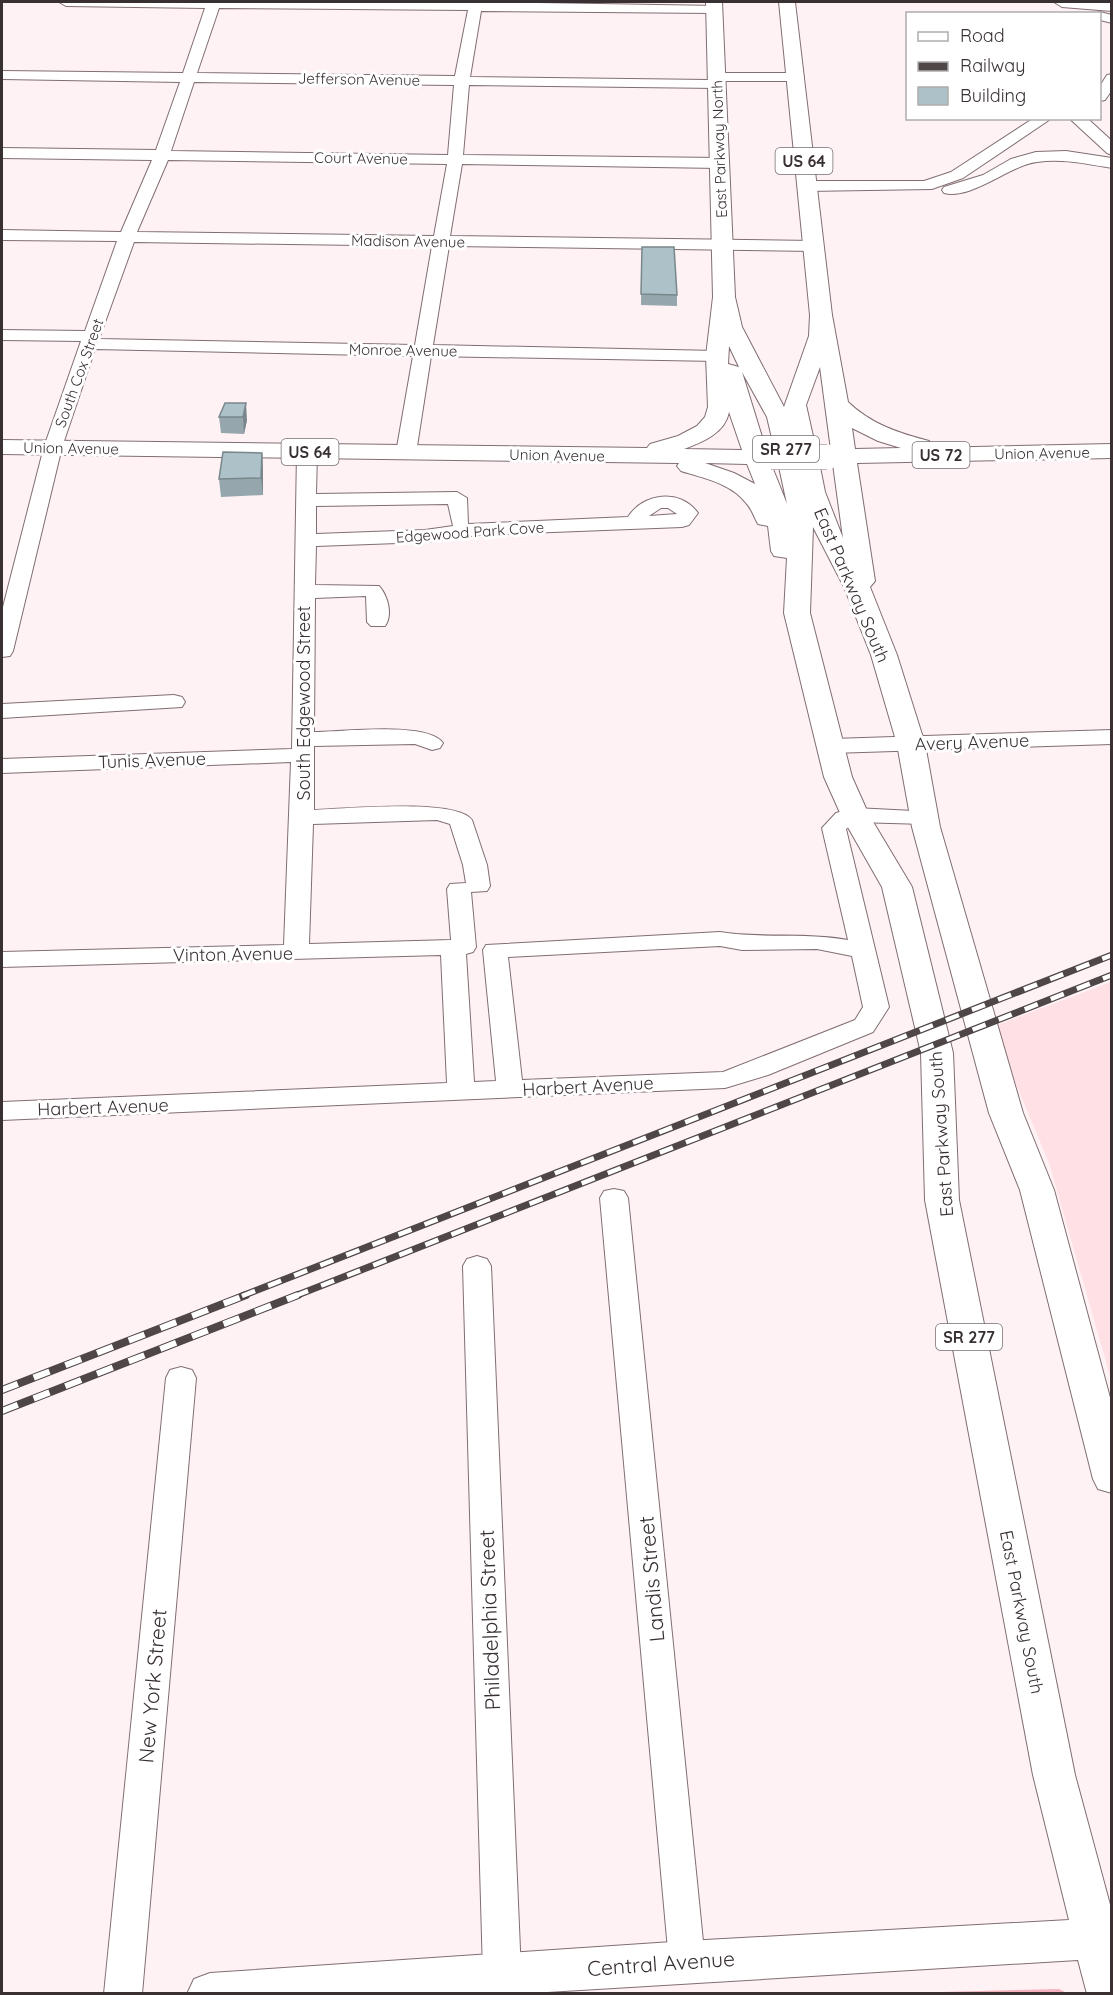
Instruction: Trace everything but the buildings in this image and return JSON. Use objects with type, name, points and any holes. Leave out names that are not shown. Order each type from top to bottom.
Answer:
[{"type":"main road","name":"US 64","points":[[787,2],[789,89],[806,186],[821,315],[837,404],[835,457]]},
{"type":"main road","points":[[1062,2],[1108,10]]},
{"type":"main road","name":"East Parkway North","points":[[714,5],[724,297]]},
{"type":"main road","name":"US 64","points":[[630,456],[695,437],[711,426],[719,410],[717,356],[723,324],[724,297]]},
{"type":"main road","name":"East Parkway South","points":[[724,297],[731,327],[744,356],[778,417],[797,492],[801,516],[797,613],[838,777],[855,815],[897,887],[937,1053],[942,1200],[1054,1775],[1103,1939],[1110,1994]]},
{"type":"main road","name":"East Parkway South","points":[[821,315],[820,336],[795,405],[820,514],[884,655],[911,744],[925,817],[1006,1113],[1037,1190],[1112,1479]]},
{"type":"main road","points":[[723,324],[734,386],[764,457],[780,518],[783,561]]},
{"type":"main road","points":[[837,404],[850,418],[896,441],[966,454]]},
{"type":"main road","name":"Union Avenue","points":[[2,447],[764,457],[1112,451]]},
{"type":"main road","points":[[852,507],[858,492],[872,479],[916,463],[966,454]]},
{"type":"main road","points":[[630,456],[696,468],[724,477],[747,489],[760,501],[783,561],[797,613]]},
{"type":"main road","points":[[835,457],[852,507],[866,611]]},
{"type":"main road","name":"Central Avenue","points":[[210,1994],[687,1961],[1103,1939]]},
{"type":"street","points":[[66,2],[714,5]]},
{"type":"street","name":"South Cox Street","points":[[2,651],[52,447],[128,237],[190,77],[213,2]]},
{"type":"street","points":[[406,453],[455,160],[462,80],[476,4]]},
{"type":"street","name":"Jefferson Avenue","points":[[2,75],[717,84],[789,89]]},
{"type":"street","points":[[1101,95],[1112,78]]},
{"type":"street","name":"Jefferson Avenue","points":[[717,84],[789,89]]},
{"type":"street","points":[[806,186],[926,186],[957,176],[1042,120]]},
{"type":"street","points":[[1081,120],[1112,150]]},
{"type":"street","name":"Court Avenue","points":[[2,153],[720,163]]},
{"type":"street","points":[[910,187],[925,195],[942,192],[989,178],[1017,162],[1036,157],[1066,156],[1112,163]]},
{"type":"street","name":"Madison Avenue","points":[[2,235],[814,246]]},
{"type":"street","name":"Monroe Avenue","points":[[2,335],[424,351],[717,356]]},
{"type":"street","name":"South Edgewood Street","points":[[296,953],[302,817],[308,452]]},
{"type":"street","points":[[306,500],[457,498],[460,522]]},
{"type":"street","name":"Edgewood Park Cove","points":[[305,540],[425,536],[478,529],[635,523]]},
{"type":"street","points":[[304,592],[372,590],[377,596],[378,622]]},
{"type":"street","points":[[2,711],[174,702]]},
{"type":"street","name":"Tunis Avenue","points":[[2,766],[303,747],[418,737],[432,743]]},
{"type":"street","name":"Avery Avenue","points":[[832,746],[1112,737]]},
{"type":"street","points":[[302,817],[439,813],[452,815],[460,820],[476,865],[469,888],[458,947],[461,1092]]},
{"type":"street","points":[[855,815],[925,817]]},
{"type":"street","name":"Harbert Avenue","points":[[2,1111],[725,1080],[759,1069],[864,1026],[876,1007],[834,828],[844,818],[855,815]]},
{"type":"street","points":[[510,1090],[495,950],[720,939],[742,943],[817,942],[864,951]]},
{"type":"street","name":"Vinton Avenue","points":[[2,960],[458,947]]},
{"type":"street","name":"Landis Street","points":[[614,1198],[687,1961]]},
{"type":"street","name":"Philadelphia Street","points":[[477,1266],[502,1974]]},
{"type":"street","name":"New York Street","points":[[123,1994],[181,1378]]},
{"type":"shaded area","points":[[1111,982],[1111,1379],[1049,1163],[992,1027]]},
{"type":"shaded area","points":[[1059,1989],[1067,1993],[900,1993]]},
{"type":"railway","points":[[242,1296],[1112,955]]},
{"type":"railway","points":[[295,1296],[1112,975]]},
{"type":"railway","points":[[2,1390],[246,1295]]},
{"type":"railway","points":[[2,1411],[298,1295]]}]
